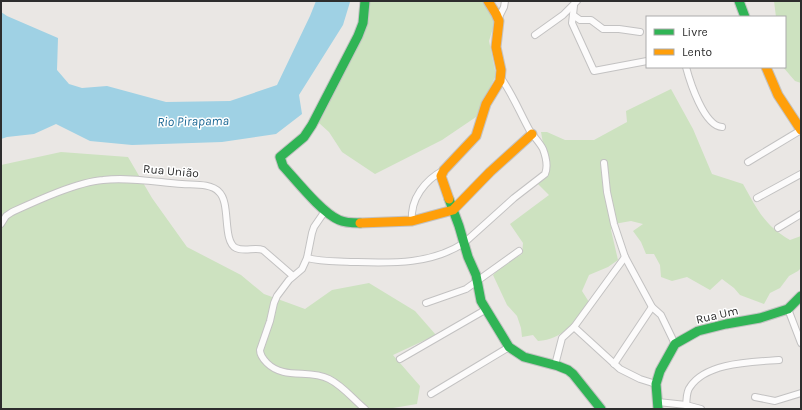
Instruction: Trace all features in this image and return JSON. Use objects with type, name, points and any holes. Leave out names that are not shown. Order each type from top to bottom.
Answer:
[{"type":"street","points":[[365,1],[363,23],[358,36],[312,125],[304,136],[281,156],[280,159],[283,166],[325,212],[344,222],[412,221],[453,210],[490,172],[532,134]]},
{"type":"street","points":[[307,258],[325,262],[402,263],[440,255],[464,243],[514,198],[546,172],[546,162],[542,149],[501,78],[495,45],[499,28],[498,19],[488,1]]},
{"type":"street","points":[[498,19],[504,7],[505,1]]},
{"type":"street","points":[[739,1],[745,16]]},
{"type":"street","points":[[576,4],[572,23],[594,71],[646,61]]},
{"type":"street","points":[[535,35],[576,4]]},
{"type":"street","points":[[573,15],[580,20],[591,20],[603,28],[619,28],[640,32]]},
{"type":"street","points":[[686,68],[697,100],[713,123],[722,127]]},
{"type":"street","points":[[748,162],[801,130],[778,95],[766,68]]},
{"type":"street","points":[[412,221],[411,213],[418,195],[431,178],[444,170],[476,136],[479,131],[484,109],[490,97],[497,88],[501,78]]},
{"type":"street","points":[[604,163],[607,192],[625,257],[652,307],[661,316],[675,344]]},
{"type":"street","points":[[444,170],[442,173],[442,181],[468,257],[478,280],[479,296],[485,310],[509,347],[524,357],[568,370],[573,374],[601,409]]},
{"type":"street","points":[[758,198],[801,174]]},
{"type":"street","name":"Rua União","points":[[1,224],[6,216],[19,209],[63,192],[102,180],[141,180],[204,186],[216,189],[222,196],[231,244],[242,250],[263,250],[293,276]]},
{"type":"street","points":[[325,212],[314,227],[307,258],[302,270],[293,276],[280,291],[274,303],[270,321],[260,350],[262,358],[278,371],[293,374],[323,376],[344,390],[365,409]]},
{"type":"street","points":[[778,228],[801,214]]},
{"type":"street","points":[[426,303],[466,289],[519,251]]},
{"type":"street","points":[[555,365],[562,338],[574,327],[625,257]]},
{"type":"street","points":[[801,296],[788,309],[801,343]]},
{"type":"street","points":[[614,364],[652,307]]},
{"type":"street","name":"Rua Um","points":[[658,405],[656,384],[664,363],[675,344],[686,336],[698,331],[760,318],[788,309]]},
{"type":"street","points":[[400,358],[485,310]]},
{"type":"street","points":[[574,327],[620,369],[640,379],[656,384]]},
{"type":"street","points":[[431,394],[509,347]]},
{"type":"street","points":[[686,405],[687,391],[690,386],[704,374],[739,363],[779,360]]},
{"type":"street","points":[[755,397],[775,401],[801,393]]},
{"type":"street","points":[[658,405],[686,405],[701,409]]},
{"type":"green space","points":[[365,1],[486,1],[497,15],[489,41],[496,75],[476,117],[442,140],[375,174],[342,152],[329,132],[319,123],[359,43],[369,18]]},
{"type":"green space","points":[[774,1],[801,1],[801,83],[795,81],[784,68],[786,68],[786,16],[776,16]]},
{"type":"green space","points":[[671,89],[693,129],[712,174],[743,184],[762,216],[781,234],[790,240],[801,236],[801,268],[789,276],[780,288],[770,293],[764,304],[740,295],[734,288],[722,279],[710,290],[687,277],[672,281],[661,277],[660,265],[654,254],[646,254],[641,242],[633,231],[643,224],[631,221],[614,224],[611,230],[618,260],[608,267],[589,275],[582,291],[589,302],[579,316],[562,333],[547,340],[538,341],[533,335],[522,337],[517,316],[507,305],[493,275],[501,267],[522,254],[523,243],[510,224],[549,195],[538,184],[549,174],[549,157],[543,143],[541,132],[547,132],[565,140],[594,140],[627,122],[626,111]]},
{"type":"green space","points":[[61,152],[128,157],[152,198],[187,247],[241,275],[264,294],[305,309],[332,290],[369,283],[415,311],[436,335],[393,355],[420,386],[417,404],[387,409],[1,409],[1,165]]},
{"type":"water","name":"Rio Pirapama","points":[[316,1],[350,2],[343,25],[299,95],[302,114],[276,134],[222,142],[132,145],[90,141],[56,124],[34,134],[1,139],[1,12],[58,38],[57,70],[69,84],[82,88],[107,86],[166,102],[230,101],[277,85]]},
{"type":"traffic: fast","points":[[360,223],[341,221],[325,211],[283,166],[280,157],[304,137],[312,125],[358,36],[363,23],[365,1]]},
{"type":"traffic: fast","points":[[739,1],[745,16]]},
{"type":"traffic: fast","points":[[449,199],[468,257],[476,275],[481,301],[509,347],[524,357],[568,370],[573,374],[601,409]]},
{"type":"traffic: fast","points":[[658,409],[656,384],[660,371],[675,344],[698,331],[760,318],[788,309],[801,296]]},
{"type":"traffic: slow","points":[[449,199],[441,176],[444,170],[476,136],[486,104],[500,81],[501,70],[496,47],[499,21],[488,1]]},
{"type":"traffic: slow","points":[[766,68],[778,95],[801,130]]},
{"type":"traffic: slow","points":[[360,223],[412,221],[453,210],[490,172],[532,134]]}]
